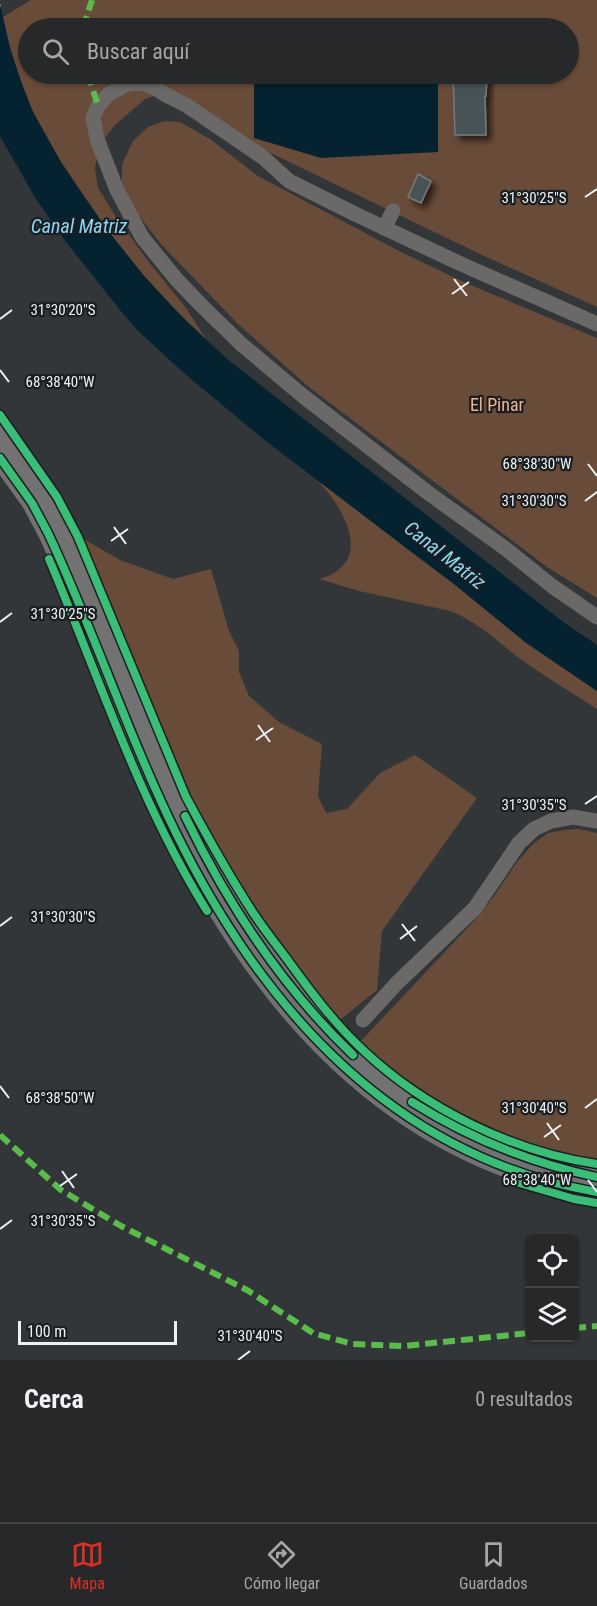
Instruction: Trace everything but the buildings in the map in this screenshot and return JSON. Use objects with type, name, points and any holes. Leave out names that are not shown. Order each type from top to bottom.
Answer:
[{"type":"main road","points":[[0,432],[34,479],[63,527],[141,716],[196,838],[246,923],[294,990],[357,1059],[390,1086],[429,1112],[474,1137],[512,1153],[597,1177]]},
{"type":"main road","points":[[0,458],[32,503],[48,533],[157,791],[196,871],[234,933],[283,1002],[316,1040],[351,1074],[417,1124],[495,1164],[550,1182],[597,1192]]},
{"type":"street","points":[[127,84],[108,94],[98,106],[93,117],[97,139],[117,190],[142,237],[177,280],[265,365],[318,408],[552,586],[597,617]]},
{"type":"street","points":[[145,84],[186,105],[264,159],[289,181],[461,264],[597,324]]},
{"type":"street","points":[[384,228],[393,212]]},
{"type":"street","points":[[363,1020],[396,984],[475,908],[519,843],[534,829],[551,822],[573,818],[597,821]]},
{"type":"green space","points":[[31,0],[597,0],[597,307],[482,255],[256,146],[169,91],[145,99],[115,125],[100,144],[95,168],[98,188],[116,217],[186,308],[206,339],[171,305],[126,254],[98,216],[43,132],[22,84],[579,84],[579,18],[18,18],[18,72],[3,17]]},
{"type":"green space","name":"El Pinar","points":[[165,121],[180,122],[210,139],[258,176],[401,252],[468,284],[597,338],[597,598],[547,567],[310,388],[238,324],[160,243],[137,213],[122,184],[122,164],[133,141],[148,127]]},
{"type":"green space","points":[[316,479],[454,584],[525,642],[597,691],[597,709],[528,665],[460,615],[319,579],[337,571],[347,560],[351,547],[344,518]]},
{"type":"green space","points":[[82,538],[120,560],[173,579],[211,569],[229,631],[239,651],[239,672],[249,696],[279,722],[322,744],[318,796],[326,813],[347,809],[380,773],[415,755],[477,798],[382,931],[377,990],[340,1020],[263,922],[202,819],[166,743]]},
{"type":"green space","points":[[579,829],[597,833],[597,1162],[531,1144],[471,1118],[414,1084],[360,1042],[472,923],[534,843],[548,833]]},
{"type":"water","name":"Canal Matriz","points":[[0,4],[18,72],[18,84],[22,84],[32,110],[61,162],[105,227],[144,276],[182,317],[226,358],[562,621],[597,645],[597,691],[525,642],[454,584],[267,442],[185,374],[138,331],[66,242],[36,199],[0,136]]},
{"type":"water","points":[[254,84],[438,84],[438,152],[321,158],[254,138]]},
{"type":"marked path","points":[[86,18],[92,0]]},
{"type":"marked path","points":[[91,84],[98,106]]},
{"type":"marked path","points":[[0,1135],[61,1190],[121,1226],[247,1290],[313,1333],[352,1344],[404,1346],[525,1334]]},
{"type":"marked path","points":[[579,1328],[597,1326]]},
{"type":"cycle path","points":[[0,415],[57,497],[78,537],[194,812],[252,911],[323,1006],[352,1040],[387,1071],[413,1091],[442,1108],[502,1138],[565,1158],[597,1164]]},
{"type":"cycle path","points":[[0,458],[32,503],[48,533],[81,607],[142,759],[176,833],[211,898],[250,958],[294,1015],[343,1065],[398,1109],[458,1146],[524,1174],[597,1192]]},
{"type":"cycle path","points":[[49,559],[140,783],[207,911]]},
{"type":"cycle path","points":[[185,816],[219,881],[258,943],[303,1002],[353,1055]]},
{"type":"cycle path","points":[[412,1102],[456,1127],[501,1148],[524,1157],[597,1177]]},
{"type":"cycle path","points":[[516,1182],[574,1199],[597,1203]]}]
